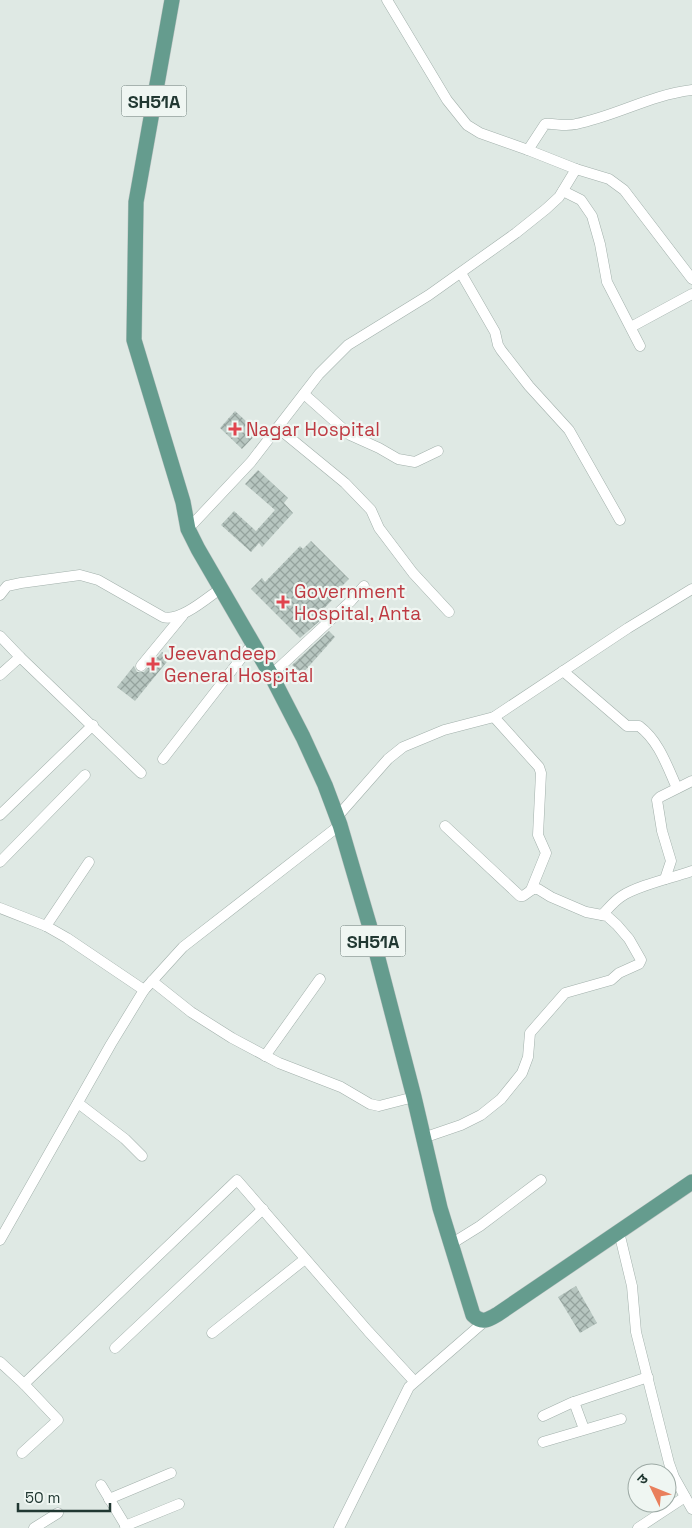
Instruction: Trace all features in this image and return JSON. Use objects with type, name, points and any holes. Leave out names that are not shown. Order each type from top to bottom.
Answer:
[{"type":"main road","name":"SH51A","points":[[172,0],[136,202],[134,340],[182,502],[188,529],[207,567],[271,675],[312,756],[338,821],[369,924],[414,1097],[440,1208],[472,1313],[476,1319],[485,1321]]},
{"type":"main road","points":[[485,1321],[692,1182]]},
{"type":"street","points":[[387,0],[447,100],[467,125],[480,133],[576,169],[609,179],[624,190],[692,279]]},
{"type":"street","points":[[528,150],[544,124],[573,125],[664,94],[692,90]]},
{"type":"street","points":[[188,529],[251,462],[327,365],[348,345],[461,273],[538,216],[564,191],[576,169]]},
{"type":"street","points":[[564,191],[581,200],[592,216],[600,244],[607,282],[640,346]]},
{"type":"street","points":[[461,273],[495,332],[501,350],[529,386],[569,430],[620,520]]},
{"type":"street","points":[[631,328],[692,294]]},
{"type":"street","points":[[304,394],[350,435],[380,448],[398,459],[415,462],[438,451]]},
{"type":"street","points":[[278,428],[345,483],[370,510],[378,528],[413,573],[449,612]]},
{"type":"street","points":[[0,595],[7,586],[80,575],[98,580],[163,617],[172,618],[184,613],[220,589]]},
{"type":"street","points":[[271,675],[364,586]]},
{"type":"street","points":[[0,1240],[144,990],[183,947],[338,821],[388,759],[403,747],[444,730],[494,716],[628,628],[692,589]]},
{"type":"street","points":[[141,666],[184,613]]},
{"type":"street","points":[[0,636],[141,773]]},
{"type":"street","points":[[163,759],[253,644]]},
{"type":"street","points":[[0,675],[20,657]]},
{"type":"street","points":[[563,671],[627,726],[640,726],[645,730],[656,744],[677,788]]},
{"type":"street","points":[[445,826],[520,896],[524,896],[531,890],[546,853],[538,835],[541,773],[539,767],[494,716]]},
{"type":"street","points":[[0,815],[93,725]]},
{"type":"street","points":[[0,862],[86,775]]},
{"type":"street","points":[[665,879],[671,861],[662,831],[657,803],[660,798],[692,781]]},
{"type":"street","points":[[46,926],[89,862]]},
{"type":"street","points":[[602,915],[622,896],[665,879],[692,872]]},
{"type":"street","points":[[423,1138],[461,1126],[481,1115],[500,1099],[522,1073],[528,1057],[530,1033],[565,993],[611,980],[618,973],[640,963],[641,959],[629,939],[618,925],[607,916],[586,912],[551,897],[538,889],[531,890]]},
{"type":"street","points":[[0,908],[46,926],[86,949],[144,990]]},
{"type":"street","points":[[265,1056],[320,979]]},
{"type":"street","points":[[152,980],[178,1002],[212,1026],[265,1056],[332,1083],[374,1106],[414,1097]]},
{"type":"street","points":[[78,1103],[142,1156]]},
{"type":"street","points":[[24,1384],[236,1180],[414,1382]]},
{"type":"street","points":[[451,1244],[480,1226],[540,1180]]},
{"type":"street","points":[[115,1348],[263,1209]]},
{"type":"street","points":[[619,1232],[632,1286],[635,1325],[670,1467],[692,1509]]},
{"type":"street","points":[[212,1333],[305,1259]]},
{"type":"street","points":[[339,1528],[406,1392],[414,1382],[485,1321]]},
{"type":"street","points":[[0,1362],[58,1420],[22,1453]]},
{"type":"street","points":[[543,1416],[574,1402],[648,1377]]},
{"type":"street","points":[[574,1402],[584,1429]]},
{"type":"street","points":[[543,1442],[621,1419]]},
{"type":"street","points":[[109,1499],[171,1473]]},
{"type":"street","points":[[101,1485],[126,1527],[179,1504]]},
{"type":"street","points":[[638,1528],[685,1497]]},
{"type":"street","points":[[34,1528],[58,1513]]},
{"type":"building","points":[[235,411],[258,432],[242,449],[220,428]]},
{"type":"building","points":[[258,470],[288,498],[284,503],[293,513],[262,547],[259,543],[251,552],[221,525],[234,511],[256,531],[275,510],[245,484]]},
{"type":"building","points":[[311,541],[349,579],[331,597],[333,599],[319,614],[323,618],[300,638],[251,589],[262,578],[265,582],[300,546],[303,549]]},
{"type":"building","points":[[329,631],[335,637],[302,674],[292,665]]},
{"type":"building","points":[[162,652],[170,658],[135,701],[117,687],[134,666],[137,672],[144,672]]},
{"type":"building","points":[[576,1286],[597,1323],[580,1333],[558,1297]]},
{"type":"place","name":"Nagar Hospital","points":[[235,429]]},
{"type":"place","name":"Government Hospital, Anta","points":[[283,602]]},
{"type":"place","name":"Jeevandeep General Hospital","points":[[153,664]]}]
